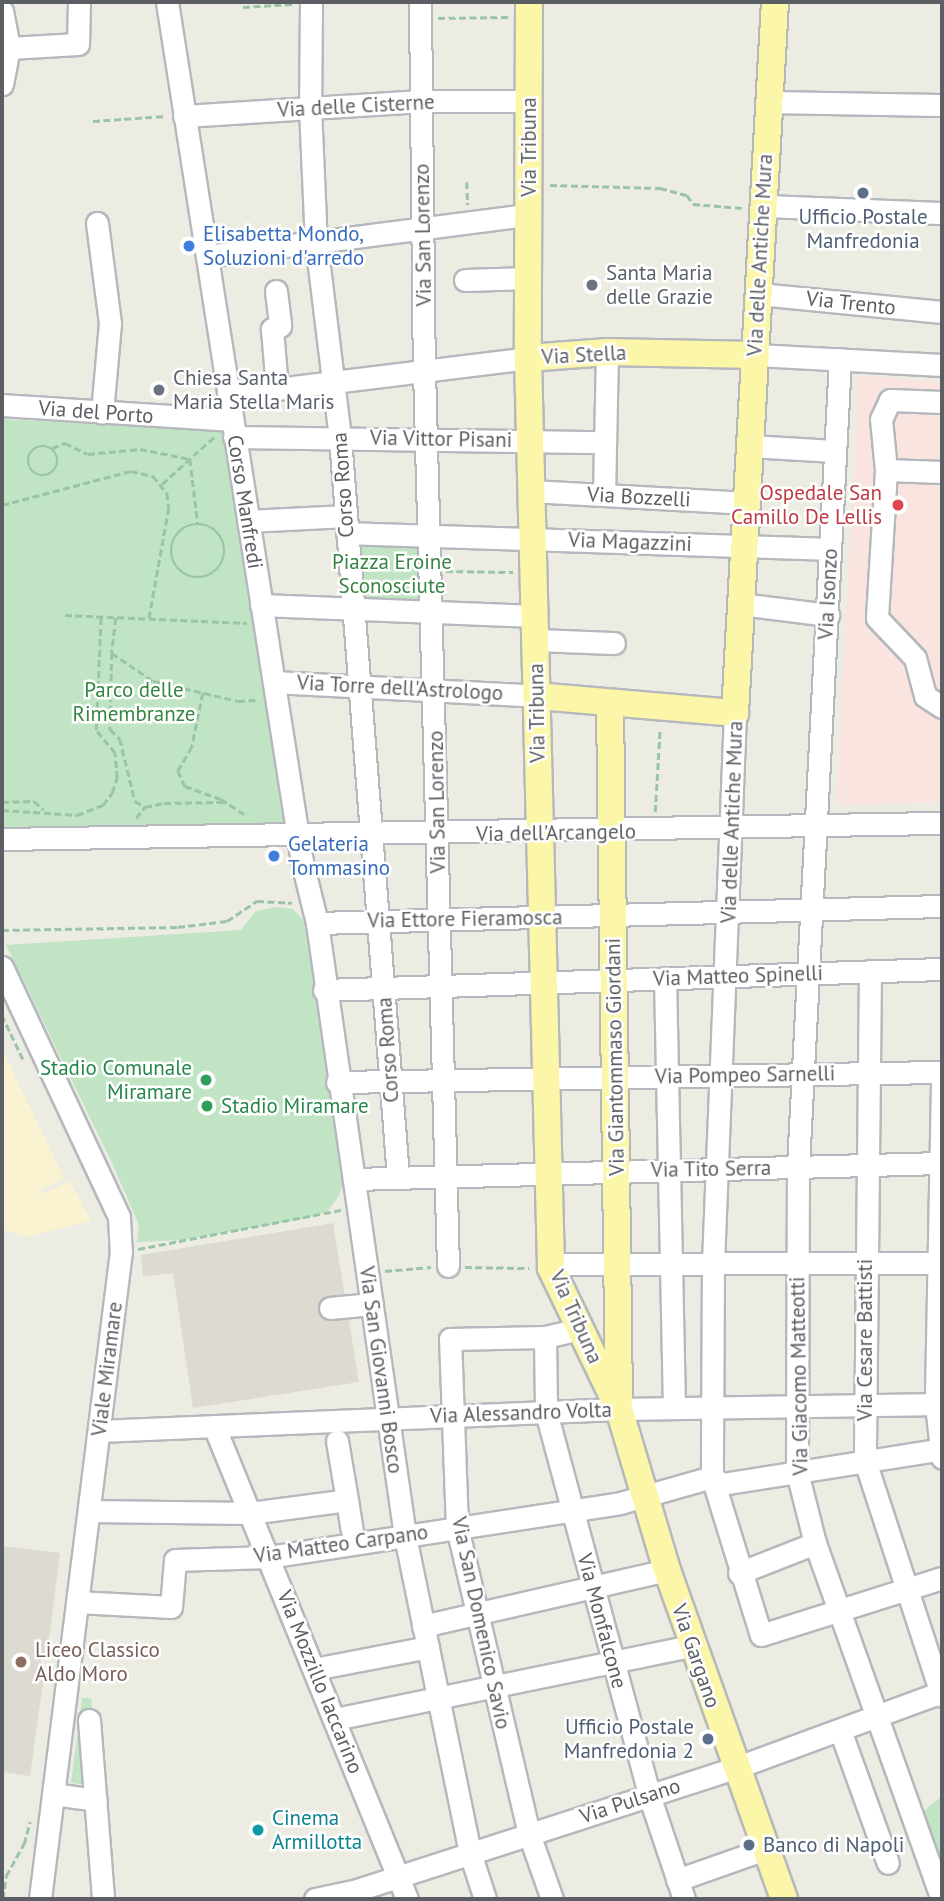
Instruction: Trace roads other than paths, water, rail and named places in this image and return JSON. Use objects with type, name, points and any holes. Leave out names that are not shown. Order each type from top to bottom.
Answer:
[{"type":"main road","name":"Via delle Antiche Mura","points":[[735,713],[760,294],[767,102],[775,2]]},
{"type":"main road","name":"Via Tribuna","points":[[529,9],[528,358],[549,1173],[557,1266],[580,1329],[619,1409]]},
{"type":"main road","name":"Via Stella","points":[[528,358],[607,352],[756,355]]},
{"type":"main road","name":"Via Torre dell'Astrologo","points":[[537,696],[735,713]]},
{"type":"main road","name":"Via Giantommaso Giordani","points":[[610,704],[619,1409]]},
{"type":"main road","name":"Via Gargano","points":[[619,1409],[692,1646],[784,1899]]},
{"type":"street","points":[[9,48],[78,44],[79,2]]},
{"type":"street","name":"Corso Manfredi","points":[[167,2],[228,395],[229,434],[248,521],[256,615],[266,684],[299,837]]},
{"type":"street","name":"Corso Roma","points":[[311,2],[310,107],[316,242],[340,438],[398,1177]]},
{"type":"street","name":"Via San Lorenzo","points":[[420,10],[424,369],[438,835],[446,1266]]},
{"type":"street","points":[[2,11],[9,48],[2,84]]},
{"type":"street","name":"Via delle Cisterne","points":[[184,116],[422,101],[529,101]]},
{"type":"street","points":[[767,102],[942,105]]},
{"type":"street","points":[[764,206],[942,213]]},
{"type":"street","points":[[207,256],[528,215]]},
{"type":"street","points":[[97,223],[110,323],[102,413]]},
{"type":"street","points":[[465,280],[529,278]]},
{"type":"street","points":[[276,291],[280,326],[272,329],[277,388]]},
{"type":"street","name":"Via Trento","points":[[760,294],[942,312]]},
{"type":"street","points":[[604,495],[607,352]]},
{"type":"street","name":"Via Stella","points":[[756,355],[942,365]]},
{"type":"street","name":"Via Stella","points":[[228,395],[528,358]]},
{"type":"street","name":"Via Isonzo","points":[[813,828],[828,615],[840,359]]},
{"type":"street","points":[[942,402],[890,400],[881,419],[886,470],[877,618],[915,658],[925,696],[942,708]]},
{"type":"street","name":"Via del Porto","points":[[2,405],[102,413],[229,434]]},
{"type":"street","name":"Via Vittor Pisani","points":[[229,434],[605,442]]},
{"type":"street","points":[[750,446],[834,451]]},
{"type":"street","points":[[886,470],[942,472]]},
{"type":"street","name":"Via Bozzelli","points":[[532,491],[747,503]]},
{"type":"street","name":"Via Magazzini","points":[[248,521],[346,525],[430,535],[830,550]]},
{"type":"street","points":[[741,604],[828,615]]},
{"type":"street","points":[[256,615],[353,609],[432,612],[614,643]]},
{"type":"street","name":"Via Torre dell'Astrologo","points":[[266,684],[434,688],[537,696]]},
{"type":"street","name":"Via delle Antiche Mura","points":[[735,713],[713,1263],[712,1477],[739,1573],[761,1635],[840,1610]]},
{"type":"street","name":"Via dell'Arcangelo","points":[[2,839],[438,835],[942,823]]},
{"type":"street","name":"Via Giacomo Matteotti","points":[[813,828],[798,1167],[795,1406],[797,1472],[815,1544],[942,1899]]},
{"type":"street","name":"Via San Giovanni Bosco","points":[[299,837],[317,923],[337,1082],[358,1202],[405,1536],[470,1853],[485,1899]]},
{"type":"street","name":"Via Ettore Fieramosca","points":[[317,923],[942,906]]},
{"type":"street","name":"Viale Miramare","points":[[2,967],[119,1217],[121,1251],[40,1899]]},
{"type":"street","name":"Via Matteo Spinelli","points":[[324,990],[942,969]]},
{"type":"street","name":"Via Cesare Battisti","points":[[870,971],[863,1405],[865,1461],[942,1694]]},
{"type":"street","points":[[666,978],[674,1408]]},
{"type":"street","name":"Via Pompeo Sarnelli","points":[[337,1082],[942,1072]]},
{"type":"street","points":[[712,1477],[722,1484],[941,1452],[939,1404],[942,1083]]},
{"type":"street","name":"Via Tito Serra","points":[[354,1178],[941,1163]]},
{"type":"street","points":[[557,1266],[617,1263],[940,1263]]},
{"type":"street","points":[[330,1308],[372,1304]]},
{"type":"street","points":[[545,1337],[580,1329]]},
{"type":"street","name":"Via San Domenico Savio","points":[[545,1337],[450,1339],[457,1528],[529,1834],[552,1899]]},
{"type":"street","name":"Via Monfalcone","points":[[545,1337],[546,1412],[649,1796],[681,1890]]},
{"type":"street","name":"Via Alessandro Volta","points":[[99,1431],[619,1409],[939,1404]]},
{"type":"street","name":"Via Mozzillo Iaccarino","points":[[214,1426],[400,1876],[407,1899]]},
{"type":"street","points":[[337,1441],[352,1531]]},
{"type":"street","name":"Via Matteo Carpano","points":[[77,1602],[171,1607],[175,1560],[268,1557],[457,1528],[572,1510],[712,1477]]},
{"type":"street","points":[[89,1511],[250,1513],[346,1500]]},
{"type":"street","points":[[739,1573],[815,1544]]},
{"type":"street","points":[[314,1669],[426,1636],[477,1614],[667,1570]]},
{"type":"street","points":[[840,1610],[942,1578]]},
{"type":"street","points":[[335,1719],[692,1646]]},
{"type":"street","name":"Via Pulsano","points":[[315,1899],[356,1895],[400,1876],[735,1768],[942,1694]]},
{"type":"street","points":[[89,1720],[103,1899]]},
{"type":"street","points":[[840,1730],[888,1863]]},
{"type":"street","points":[[53,1794],[96,1800]]},
{"type":"street","points":[[681,1890],[765,1849]]},
{"type":"place","name":"Ufficio Postale Manfredonia","points":[[863,193]]},
{"type":"place","name":"Elisabetta Mondo, Soluzioni d'arredo","points":[[189,246]]},
{"type":"place","name":"Santa Maria delle Grazie","points":[[592,285]]},
{"type":"place","name":"Chiesa Santa Maria Stella Maris","points":[[159,390]]},
{"type":"place","name":"Ospedale San Camillo De Lellis","points":[[898,505]]},
{"type":"place","name":"Gelateria Tommasino","points":[[274,856]]},
{"type":"place","name":"Stadio Comunale Miramare","points":[[206,1080]]},
{"type":"place","name":"Stadio Miramare","points":[[207,1106]]},
{"type":"place","name":"Liceo Classico Aldo Moro","points":[[21,1662]]},
{"type":"place","name":"Ufficio Postale Manfredonia 2","points":[[708,1739]]},
{"type":"place","name":"Cinema Armillotta","points":[[258,1830]]},
{"type":"place","name":"Banco di Napoli","points":[[749,1845]]},
{"type":"park label","name":"Piazza Eroine Sconosciute","points":[[392,574]]},
{"type":"park label","name":"Parco delle Rimembranze","points":[[134,702]]}]
